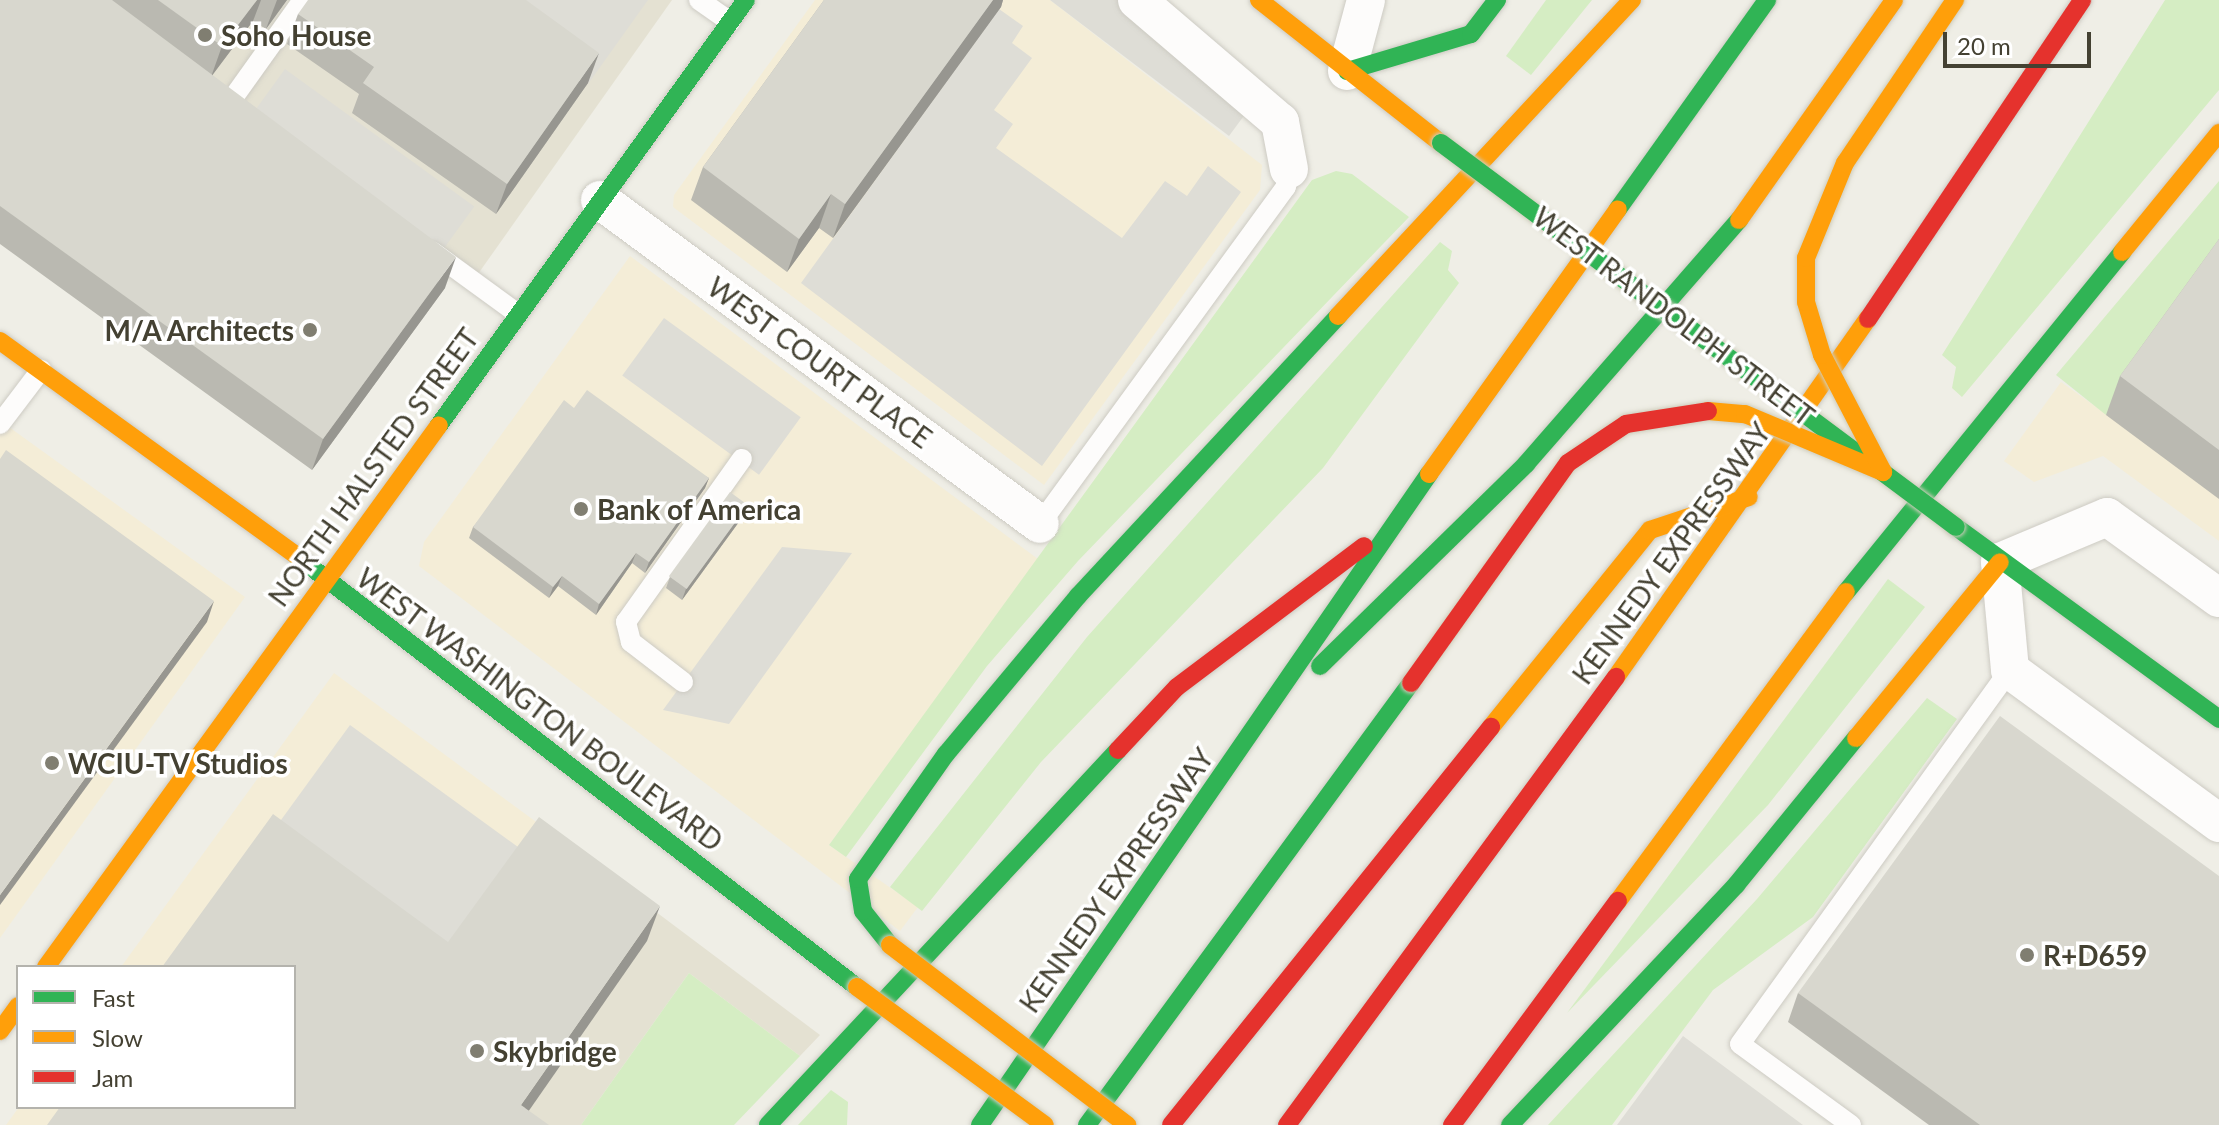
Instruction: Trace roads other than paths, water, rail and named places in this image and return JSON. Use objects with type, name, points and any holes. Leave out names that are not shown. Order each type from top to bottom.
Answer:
[{"type":"main road","name":"NORTH HALSTED STREET","points":[[47,965],[746,0]]},
{"type":"main road","name":"WEST RANDOLPH STREET","points":[[1259,0],[1441,143],[2000,562],[2219,719]]},
{"type":"main road","points":[[1347,71],[1471,34],[1497,0]]},
{"type":"main road","points":[[1127,1125],[890,945],[863,911],[858,879],[946,754],[1078,596],[1632,0]]},
{"type":"main road","name":"KENNEDY EXPRESSWAY","points":[[980,1125],[1393,525],[1767,0]]},
{"type":"main road","points":[[1251,734],[1526,464],[1636,342],[1739,220],[1894,0]]},
{"type":"main road","points":[[1883,472],[1822,355],[1806,302],[1806,258],[1845,163],[1955,0]]},
{"type":"main road","name":"KENNEDY EXPRESSWAY","points":[[1287,1125],[1749,497],[2082,0]]},
{"type":"main road","points":[[1452,1125],[1859,575],[2219,133]]},
{"type":"main road","name":"WEST WASHINGTON BOULEVARD","points":[[0,341],[326,582],[857,987],[1045,1125]]},
{"type":"main road","points":[[1087,1125],[1568,463],[1626,424],[1690,410],[1745,414],[1883,472]]},
{"type":"main road","points":[[1171,1125],[1650,530],[1749,497]]},
{"type":"main road","points":[[768,1125],[1177,687],[1393,525]]},
{"type":"main road","points":[[1510,1125],[1736,885],[2000,562]]},
{"type":"main road","points":[[0,1031],[16,1009]]},
{"type":"street","points":[[1137,0],[1280,122],[1289,169]]},
{"type":"street","points":[[1347,71],[1366,0]]},
{"type":"street","name":"WEST COURT PLACE","points":[[600,200],[1040,524]]},
{"type":"street","points":[[2219,598],[2107,517],[2000,562],[2010,670],[2219,823]]},
{"type":"lane","points":[[228,105],[303,0]]},
{"type":"lane","points":[[699,0],[730,22]]},
{"type":"lane","points":[[203,87],[248,120]]},
{"type":"lane","points":[[1040,524],[1286,187],[1289,169]]},
{"type":"lane","points":[[414,239],[518,314]]},
{"type":"lane","points":[[0,424],[41,370]]},
{"type":"lane","points":[[683,682],[631,642],[626,622],[742,459]]},
{"type":"lane","points":[[1851,1125],[1740,1044],[2010,670]]},
{"type":"place","name":"Soho House","points":[[205,35]]},
{"type":"place","name":"M/A Architects","points":[[310,330]]},
{"type":"place","name":"Bank of America","points":[[581,509]]},
{"type":"place","name":"WCIU-TV Studios","points":[[52,763]]},
{"type":"place","name":"R+D659","points":[[2027,955]]},
{"type":"place","name":"Skybridge","points":[[477,1051]]}]
